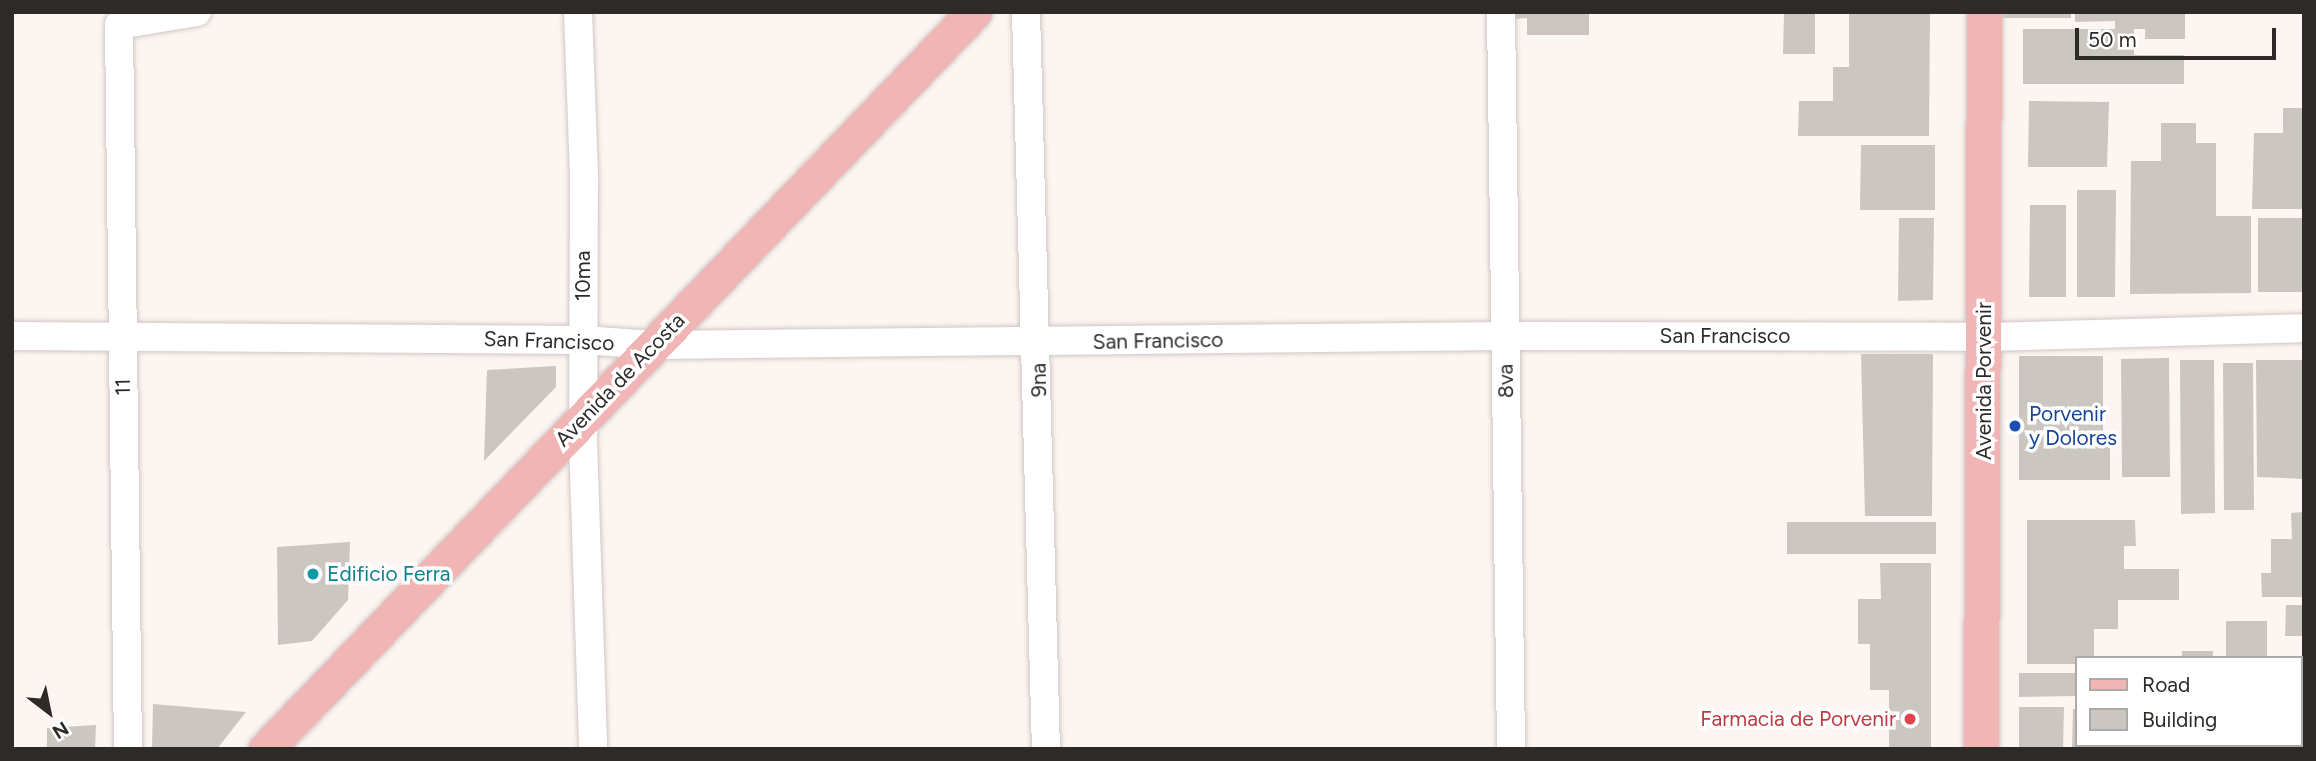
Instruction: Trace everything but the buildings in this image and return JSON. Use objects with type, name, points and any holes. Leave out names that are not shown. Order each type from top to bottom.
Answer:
[{"type":"main road","name":"Avenida de Acosta","points":[[266,749],[974,12]]},
{"type":"main road","name":"Avenida Porvenir","points":[[1981,749],[1985,337],[1984,12]]},
{"type":"street","points":[[115,19],[197,12]]},
{"type":"street","name":"10ma","points":[[578,12],[586,415],[583,441],[593,749]]},
{"type":"street","name":"9na","points":[[1026,12],[1038,342],[1046,749]]},
{"type":"street","name":"8va","points":[[1501,12],[1511,749]]},
{"type":"street","name":"11","points":[[115,19],[123,335],[128,749]]},
{"type":"street","name":"San Francisco","points":[[12,336],[583,340],[653,345],[1505,336],[1985,337],[2304,328]]},
{"type":"place","name":"Porvenir y Dolores","points":[[2015,426]]},
{"type":"place","name":"Edificio Ferra","points":[[313,574]]},
{"type":"place","name":"Farmacia de Porvenir","points":[[1910,719]]}]
